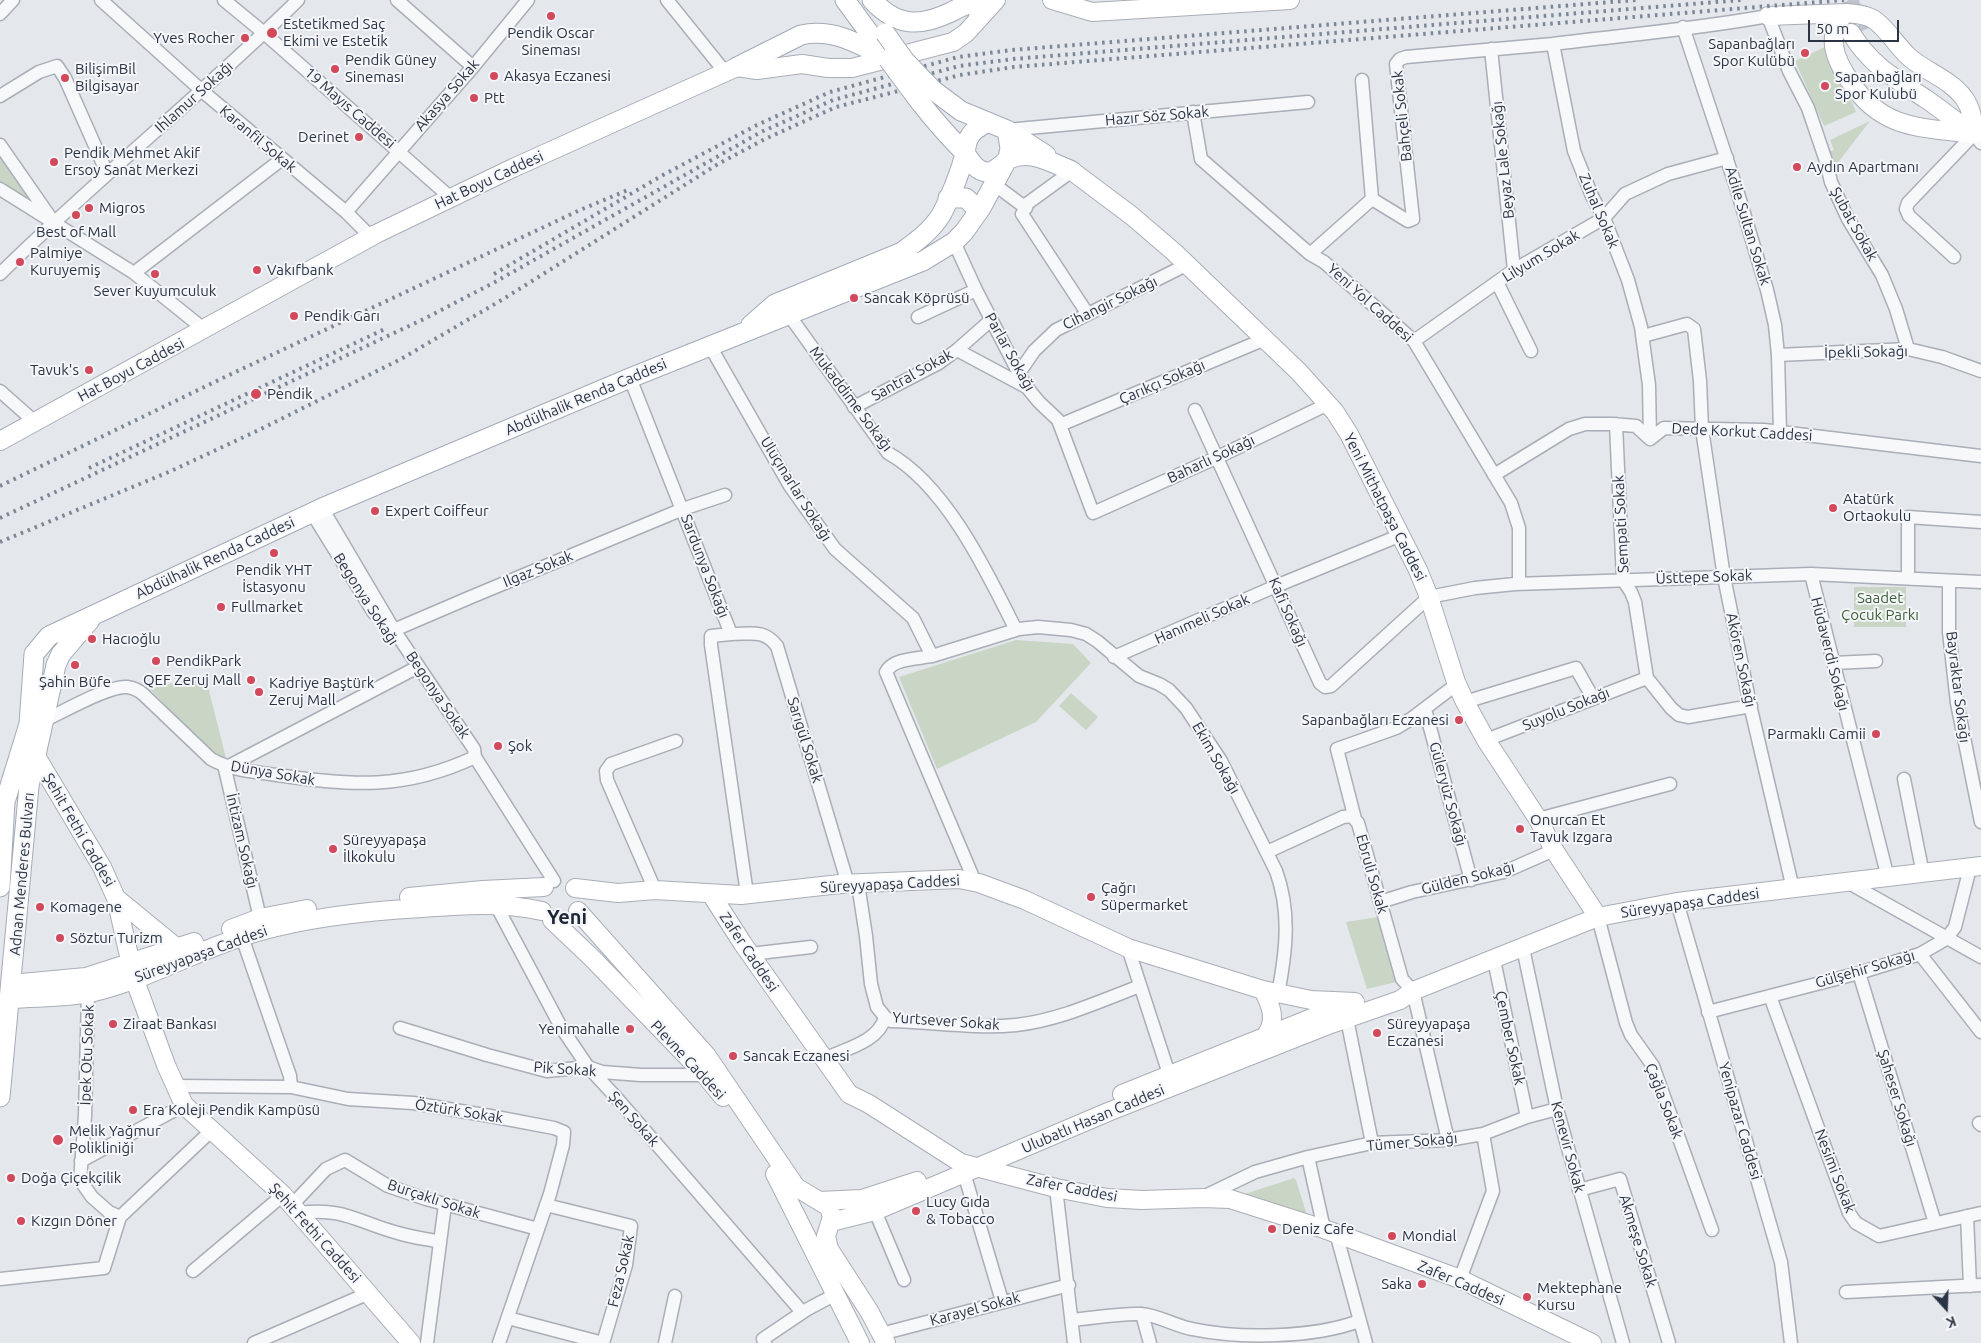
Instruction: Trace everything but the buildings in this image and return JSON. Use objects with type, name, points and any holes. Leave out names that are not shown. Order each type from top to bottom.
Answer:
[{"type":"main road","points":[[845,0],[888,58],[926,96],[1006,130],[1072,171]]},
{"type":"main road","points":[[861,0],[871,37]]},
{"type":"main road","points":[[872,0],[900,21],[915,23],[976,7]]},
{"type":"main road","points":[[731,69],[806,34],[821,33],[871,37],[905,61],[957,147],[965,153],[974,166],[985,172],[992,171],[1007,160],[1028,155],[1072,171]]},
{"type":"main road","points":[[965,153],[971,134],[978,127],[988,122]]},
{"type":"main road","name":"Abdülhalik Renda Caddesi","points":[[782,309],[923,261],[954,242],[977,214],[1007,160],[1010,148],[1006,130]]},
{"type":"main road","name":"Abdülhalik Renda Caddesi","points":[[34,654],[49,636],[317,511],[630,378],[740,334],[782,309],[902,252],[931,229],[942,214],[965,153]]},
{"type":"main road","points":[[948,198],[966,198],[974,206],[977,214]]},
{"type":"main road","name":"Abdülhalik Renda Caddesi","points":[[54,674],[61,654],[91,619],[103,611]]},
{"type":"main road","points":[[31,678],[37,684],[45,686],[54,674],[46,656],[34,654]]},
{"type":"main road","name":"Adnan Menderes Bulvarı","points":[[0,887],[5,802],[29,724],[34,654]]},
{"type":"main road","name":"Adnan Menderes Bulvarı","points":[[0,1097],[5,992],[29,786],[48,714],[54,674]]},
{"type":"street","points":[[0,14],[13,0]]},
{"type":"street","name":"Karanfil Sokak","points":[[101,0],[201,90],[346,212],[371,237]]},
{"type":"street","name":"19 Mayıs Caddesi","points":[[224,0],[399,150],[451,198]]},
{"type":"street","name":"Ihlamur Sokağı","points":[[0,274],[53,222],[264,33],[298,0]]},
{"type":"street","points":[[397,0],[473,66]]},
{"type":"street","name":"Akasya Sokak","points":[[346,212],[528,0]]},
{"type":"street","points":[[667,0],[731,69]]},
{"type":"street","name":"Hat Boyu Caddesi","points":[[0,441],[205,330],[371,237],[451,198],[731,69],[757,70],[802,64],[828,68],[852,68],[953,42],[966,34],[976,7],[996,0]]},
{"type":"street","points":[[1052,0],[1092,12],[1290,0]]},
{"type":"street","points":[[1833,38],[1838,22],[1847,13]]},
{"type":"street","points":[[1491,49],[1553,44],[1720,24],[1768,16],[1860,14],[1873,19],[1909,57],[1960,92],[1970,109],[1977,139]]},
{"type":"street","points":[[1768,16],[1775,20],[1817,20],[1824,24],[1833,38],[1838,59],[1850,81],[1864,100],[1880,114],[1895,122],[1913,127],[1977,139]]},
{"type":"street","name":"Şubat Sokak","points":[[1768,16],[1789,71],[1808,108],[1826,160],[1831,182],[1848,219],[1882,275],[1896,309],[1908,349]]},
{"type":"street","name":"Adile Sultan Sokak","points":[[1683,27],[1727,158],[1768,290],[1775,325],[1778,355],[1780,432]]},
{"type":"street","points":[[1857,32],[1869,57],[1885,73],[1927,100],[1977,139]]},
{"type":"street","name":"Zuhal Sokak","points":[[1553,44],[1574,151],[1592,196],[1604,218],[1628,280],[1643,336],[1649,385],[1650,439]]},
{"type":"street","name":"Bahçeli Sokak","points":[[1372,199],[1399,217],[1408,221],[1413,219],[1397,62],[1406,57],[1491,49]]},
{"type":"street","name":"Beyaz Lale Sokağı","points":[[1491,49],[1514,270]]},
{"type":"street","points":[[0,96],[39,72],[57,66],[65,78],[107,173]]},
{"type":"street","points":[[1310,254],[1372,199],[1362,80]]},
{"type":"street","name":"Hazır Söz Sokak","points":[[1006,130],[1308,102]]},
{"type":"street","name":"Yeni Yol Caddesi","points":[[1193,112],[1201,159],[1310,254],[1324,262],[1414,341],[1511,503],[1519,528],[1519,584]]},
{"type":"street","points":[[1954,257],[1909,216],[1906,209],[1908,203],[1977,139]]},
{"type":"street","points":[[0,145],[53,222]]},
{"type":"street","name":"Lilyum Sokak","points":[[1414,341],[1514,270],[1604,218],[1625,194],[1668,174],[1727,158]]},
{"type":"street","points":[[134,274],[282,159]]},
{"type":"street","points":[[1072,171],[1028,203],[1022,214],[1087,313]]},
{"type":"street","name":"Yeni Mithatpaşa Caddesi","points":[[1072,171],[1139,222],[1188,264],[1299,372],[1328,404],[1349,434],[1401,535],[1429,597],[1457,684],[1465,702],[1486,740],[1538,819],[1554,850],[1598,917]]},
{"type":"street","points":[[994,185],[1026,208]]},
{"type":"street","points":[[0,189],[134,274],[205,330]]},
{"type":"street","name":"Parlar Sokağı","points":[[954,242],[976,290],[1019,373],[1039,402],[1058,420],[1093,513]]},
{"type":"street","name":"Cihangir Sokağı","points":[[1019,373],[1034,351],[1056,330],[1188,264]]},
{"type":"street","points":[[1497,282],[1532,351]]},
{"type":"street","points":[[918,317],[976,290]]},
{"type":"street","name":"Mukaddime Sokağı","points":[[782,309],[888,453],[898,458],[926,484],[951,515],[992,582],[1016,630]]},
{"type":"street","name":"Santral Sokak","points":[[854,407],[918,374],[958,350],[991,320]]},
{"type":"street","name":"Akören Sokağı","points":[[1643,336],[1688,324],[1694,329],[1700,381],[1702,429],[1724,577],[1793,889]]},
{"type":"street","name":"Çarıkçı Sokağı","points":[[1060,425],[1265,339]]},
{"type":"street","name":"Uluçınarlar Sokağı","points":[[710,346],[790,486],[824,536],[834,549],[913,618],[932,656]]},
{"type":"street","name":"İpekli Sokağı","points":[[1778,355],[1908,349],[1942,357],[1981,371]]},
{"type":"street","points":[[958,350],[1028,388]]},
{"type":"street","name":"Sardunya Sokağı","points":[[630,378],[731,634],[711,636],[711,645],[747,894]]},
{"type":"street","points":[[0,391],[35,422]]},
{"type":"street","name":"Baharlı Sokağı","points":[[1093,513],[1218,457],[1328,404]]},
{"type":"street","name":"Kafi Sokağı","points":[[1195,410],[1320,683],[1325,687],[1331,686],[1429,597]]},
{"type":"street","name":"Dede Korkut Caddesi","points":[[1494,475],[1569,429],[1585,424],[1636,426],[1650,439],[1664,428],[1780,432],[1981,456]]},
{"type":"street","name":"Sempati Sokak","points":[[1616,424],[1623,580],[1635,602],[1647,678],[1679,715],[1688,717],[1751,706]]},
{"type":"street","name":"Ilgaz Sokak","points":[[394,630],[683,509],[725,495]]},
{"type":"street","name":"Begonya Sokak","points":[[317,511],[394,630],[474,748],[475,757],[549,884]]},
{"type":"street","name":"Begonya Sokağı","points":[[317,511],[381,624],[469,752],[475,757]]},
{"type":"street","points":[[1908,578],[1908,517],[1981,522]]},
{"type":"street","name":"Hanımeli Sokak","points":[[1114,657],[1276,586],[1401,535]]},
{"type":"street","name":"Üsttepe Sokak","points":[[1429,597],[1487,586],[1519,584],[1810,574],[1981,582]]},
{"type":"street","name":"Hüdaverdi Sokağı","points":[[1810,574],[1888,878]]},
{"type":"street","name":"Bayraktar Sokağı","points":[[1950,581],[1950,632],[1957,702],[1981,822]]},
{"type":"street","name":"Ekim Sokağı","points":[[932,656],[1016,630],[1038,627],[1071,630],[1086,634],[1139,676],[1160,684],[1169,690],[1186,708],[1221,761],[1267,852],[1282,888],[1286,908],[1285,949],[1270,992]]},
{"type":"street","name":"Sarıgül Sokak","points":[[731,634],[762,634],[770,637],[777,646],[853,884]]},
{"type":"street","points":[[932,656],[896,663],[889,666],[886,672],[975,882]]},
{"type":"street","points":[[1833,663],[1876,661]]},
{"type":"street","points":[[1465,702],[1576,668],[1594,698]]},
{"type":"street","points":[[227,765],[412,670]]},
{"type":"street","points":[[31,678],[48,714]]},
{"type":"street","name":"Suyolu Sokağı","points":[[1486,740],[1647,678]]},
{"type":"street","points":[[1355,819],[1337,749],[1396,728],[1457,684]]},
{"type":"street","name":"Dünya Sokak","points":[[48,714],[108,691],[126,687],[137,689],[211,758],[227,765],[304,779],[362,784],[388,782],[456,766],[475,757]]},
{"type":"street","name":"Güleryüz Sokağı","points":[[1424,709],[1471,880]]},
{"type":"street","points":[[655,890],[607,780],[606,770],[611,764],[676,741]]},
{"type":"street","name":"Şehit Fethi Caddesi","points":[[36,756],[102,867],[116,898],[132,971],[184,1105],[291,1204],[411,1343]]},
{"type":"street","name":"İntizam Sokağı","points":[[227,765],[260,918]]},
{"type":"street","points":[[1904,778],[1923,874]]},
{"type":"street","points":[[1538,819],[1670,784]]},
{"type":"street","name":"Ebruli Sokak","points":[[1267,852],[1343,817],[1352,816],[1358,823],[1402,980],[1413,991]]},
{"type":"street","name":"Gülden Sokağı","points":[[1380,902],[1412,892],[1504,872],[1554,850]]},
{"type":"street","points":[[1946,939],[1954,927],[1976,867]]},
{"type":"street","name":"Süreyyapaşa Caddesi","points":[[1270,992],[1293,1004],[1312,1009],[1352,1012],[1397,992],[1413,991],[1494,960],[1598,917],[1677,902],[1976,867]]},
{"type":"street","name":"Süreyyapaşa Caddesi","points":[[618,893],[655,890],[711,894],[747,894],[853,884],[959,879],[975,882],[1025,900],[1128,948],[1270,992],[1320,1001],[1352,1012]]},
{"type":"street","points":[[578,909],[579,896],[569,882],[549,884],[540,898],[539,905],[547,916],[565,921],[578,909],[618,893]]},
{"type":"street","points":[[1849,883],[1981,957]]},
{"type":"street","name":"Süreyyapaşa Caddesi","points":[[5,992],[88,993],[177,948],[260,918],[342,904],[549,884]]},
{"type":"street","name":"Yurtsever Sokak","points":[[853,884],[866,936],[871,984],[877,1007],[885,1018],[891,1021],[977,1026],[1018,1025],[1053,1018],[1140,986]]},
{"type":"street","points":[[575,888],[618,893]]},
{"type":"street","name":"Zafer Caddesi","points":[[711,894],[750,954],[849,1094],[870,1104],[968,1168],[1107,1198],[1142,1200],[1230,1199],[1330,1231],[1460,1279],[1592,1343]]},
{"type":"street","points":[[116,898],[177,948]]},
{"type":"street","name":"Yenipazar Caddesi","points":[[1677,902],[1780,1262],[1792,1343]]},
{"type":"street","name":"Süreyyapaşa Caddesi","points":[[5,992],[132,971],[242,937],[296,923],[358,913],[462,905],[496,905],[520,906],[547,916]]},
{"type":"street","name":"Şen Sokak","points":[[496,905],[562,1027],[588,1068],[656,1143],[802,1312]]},
{"type":"street","name":"Plevne Caddesi","points":[[578,909],[707,1056],[740,1102],[786,1175],[796,1187],[818,1200]]},
{"type":"street","name":"Plevne Caddesi","points":[[547,916],[593,959],[705,1075],[732,1108],[755,1140],[801,1224],[860,1343]]},
{"type":"street","name":"Çağla Sokak","points":[[1598,917],[1626,1023],[1631,1035],[1653,1066],[1712,1230]]},
{"type":"street","points":[[176,1086],[291,1087],[290,1076],[242,937]]},
{"type":"street","name":"Gülşehir Sokağı","points":[[1708,1012],[1859,973],[1920,954],[1946,939]]},
{"type":"street","points":[[750,954],[811,946]]},
{"type":"street","points":[[1128,948],[1169,1074]]},
{"type":"street","name":"Kenevir Sokak","points":[[1523,948],[1558,1109],[1623,1343]]},
{"type":"street","points":[[1920,954],[1981,1032]]},
{"type":"street","name":"Çember Sokak","points":[[1494,960],[1527,1117]]},
{"type":"street","name":"Şaheser Sokağı","points":[[1859,973],[1935,1223]]},
{"type":"street","points":[[1413,991],[1448,1140]]},
{"type":"street","points":[[1266,1035],[1273,1022],[1270,992]]},
{"type":"street","name":"İpek Otu Sokak","points":[[88,993],[85,1116],[80,1180],[92,1197],[109,1212],[120,1217]]},
{"type":"street","name":"Nesimi Sokak","points":[[1770,996],[1849,1212],[1856,1223],[1879,1236],[1981,1213]]},
{"type":"street","name":"Ulubatlı Hasan Caddesi","points":[[830,1225],[875,1211],[1169,1074],[1327,1011]]},
{"type":"street","points":[[1352,1012],[1372,1143]]},
{"type":"street","name":"Ulubatlı Hasan Caddesi","points":[[818,1200],[862,1199],[968,1168],[1352,1012]]},
{"type":"street","points":[[824,1059],[874,1036],[881,1029],[885,1018]]},
{"type":"street","name":"Pik Sokak","points":[[400,1028],[537,1069],[564,1071],[588,1068],[602,1072],[640,1075],[705,1075]]},
{"type":"street","name":"Öztürk Sokak","points":[[291,1087],[348,1099],[413,1103],[496,1116],[554,1128],[564,1132],[563,1145],[546,1205],[499,1343]]},
{"type":"street","points":[[81,1162],[184,1105]]},
{"type":"street","name":"Tümer Sokağı","points":[[1203,1198],[1255,1172],[1308,1157],[1372,1143],[1448,1140],[1483,1134],[1527,1117],[1558,1109]]},
{"type":"street","points":[[0,1279],[104,1268],[120,1217],[211,1131]]},
{"type":"street","points":[[1460,1279],[1493,1190],[1483,1134]]},
{"type":"street","points":[[1308,1157],[1366,1343]]},
{"type":"street","name":"Burçaklı Sokak","points":[[291,1204],[326,1169],[345,1160],[388,1186],[445,1204],[538,1229]]},
{"type":"street","points":[[968,1168],[1002,1301]]},
{"type":"street","name":"Akmeşe Sokak","points":[[1579,1190],[1620,1179],[1669,1343]]},
{"type":"street","points":[[1056,1188],[1069,1285],[1074,1343]]},
{"type":"street","points":[[830,1225],[819,1233],[814,1234],[801,1224],[799,1214],[804,1205],[818,1200],[829,1207],[831,1212],[830,1225],[826,1236],[829,1249],[884,1338]]},
{"type":"street","points":[[193,1271],[291,1204],[318,1211],[333,1211],[353,1216],[398,1234],[440,1242]]},
{"type":"street","points":[[427,1343],[445,1204]]},
{"type":"street","name":"Feza Sokak","points":[[546,1205],[631,1226],[626,1265],[603,1343]]},
{"type":"street","points":[[875,1211],[904,1280]]},
{"type":"street","points":[[1846,1292],[1976,1286],[1967,1216]]},
{"type":"street","name":"Karayel Sokak","points":[[884,1338],[1002,1301],[1069,1285]]},
{"type":"street","points":[[254,1343],[369,1293]]},
{"type":"street","points":[[765,1343],[763,1339],[802,1312],[836,1294]]},
{"type":"street","points":[[664,1343],[676,1296]]},
{"type":"street","points":[[847,1320],[849,1308],[854,1302],[859,1303],[869,1311]]},
{"type":"street","points":[[1072,1320],[1142,1314],[1191,1329],[1221,1334],[1278,1334],[1314,1331],[1344,1326],[1359,1321]]},
{"type":"street","points":[[1142,1314],[1150,1343]]},
{"type":"street","points":[[508,1318],[603,1343]]},
{"type":"green space","name":"Sapanbağları Spor Kulubü","points":[[1827,46],[1856,112],[1824,126],[1795,61]]},
{"type":"green space","points":[[1870,121],[1836,165],[1829,152],[1834,150],[1830,140]]},
{"type":"green space","points":[[0,152],[41,211],[0,187]]},
{"type":"green space","name":"Saadet Çocuk Parkı","points":[[1854,587],[1906,587],[1906,627],[1854,627]]},
{"type":"green space","points":[[1016,640],[1073,644],[1091,663],[1036,722],[937,769],[899,677]]},
{"type":"green space","points":[[205,675],[225,760],[219,760],[150,689]]},
{"type":"green space","points":[[1071,693],[1098,717],[1086,730],[1059,706]]},
{"type":"green space","points":[[1378,917],[1396,982],[1367,989],[1346,922]]},
{"type":"green space","points":[[1294,1178],[1306,1212],[1303,1214],[1246,1196],[1245,1194]]},
{"type":"tunnel","points":[[1849,0],[1862,31]]},
{"type":"railway","points":[[494,274],[663,175],[757,125],[830,92],[958,57],[1012,50],[1636,0]]},
{"type":"railway","points":[[0,518],[424,319],[495,282],[761,132],[833,100],[959,66],[1013,59],[1741,0]]},
{"type":"railway","points":[[0,542],[171,471],[261,429],[401,359],[505,298],[718,164],[765,139],[836,107],[960,75],[1014,67],[1844,0]]},
{"type":"railway","points":[[0,486],[227,376],[580,210],[628,190]]},
{"type":"railway","points":[[89,468],[385,329]]},
{"type":"place","name":"Pendik Oscar Sineması","points":[[551,16]]},
{"type":"place","name":"Estetikmed Saç Ekimi ve Estetik","points":[[272,33]]},
{"type":"place","name":"Yves Rocher","points":[[245,38]]},
{"type":"place","name":"Sapanbağları Spor Kulübü","points":[[1805,53]]},
{"type":"place","name":"Pendik Güney Sineması","points":[[335,69]]},
{"type":"place","name":"Akasya Eczanesi","points":[[494,76]]},
{"type":"place","name":"BilişimBil Bilgisayar","points":[[65,78]]},
{"type":"place","name":"Sapanbağları Spor Kulubü","points":[[1825,86]]},
{"type":"place","name":"Ptt","points":[[474,98]]},
{"type":"place","name":"Derinet","points":[[359,137]]},
{"type":"place","name":"Pendik Mehmet Akif Ersoy Sanat Merkezi","points":[[54,162]]},
{"type":"place","name":"Aydın Apartmanı","points":[[1797,167]]},
{"type":"place","name":"Migros","points":[[89,208]]},
{"type":"place","name":"Best of Mall","points":[[76,215]]},
{"type":"place","name":"Palmiye Kuruyemiş","points":[[20,262]]},
{"type":"place","name":"Vakıfbank","points":[[257,270]]},
{"type":"place","name":"Sever Kuyumculuk","points":[[155,274]]},
{"type":"place","name":"Sancak Köprüsü","points":[[854,298]]},
{"type":"place","name":"Pendik Garı","points":[[294,316]]},
{"type":"place","name":"Tavuk's","points":[[89,370]]},
{"type":"place","name":"Pendik","points":[[256,394]]},
{"type":"place","name":"Atatürk Ortaokulu","points":[[1833,508]]},
{"type":"place","name":"Expert Coiffeur","points":[[375,511]]},
{"type":"place","name":"Pendik YHT İstasyonu","points":[[274,553]]},
{"type":"place","name":"Fullmarket","points":[[221,607]]},
{"type":"place","name":"Hacıoğlu","points":[[92,639]]},
{"type":"place","name":"PendikPark","points":[[156,661]]},
{"type":"place","name":"Şahin Büfe","points":[[75,665]]},
{"type":"place","name":"QEF Zeruj Mall","points":[[251,680]]},
{"type":"place","name":"Kadriye Baştürk Zeruj Mall","points":[[259,692]]},
{"type":"place","name":"Sapanbağları Eczanesi","points":[[1459,720]]},
{"type":"place","name":"Parmaklı Camii","points":[[1876,734]]},
{"type":"place","name":"Şok","points":[[498,746]]},
{"type":"place","name":"Onurcan Et Tavuk Izgara","points":[[1520,829]]},
{"type":"place","name":"Süreyyapaşa İlkokulu","points":[[333,849]]},
{"type":"place","name":"Çağrı Süpermarket","points":[[1091,897]]},
{"type":"place","name":"Komagene","points":[[40,907]]},
{"type":"place","name":"Söztur Turizm","points":[[60,938]]},
{"type":"place","name":"Ziraat Bankası","points":[[113,1024]]},
{"type":"place","name":"Yenimahalle","points":[[630,1029]]},
{"type":"place","name":"Süreyyapaşa Eczanesi","points":[[1377,1033]]},
{"type":"place","name":"Sancak Eczanesi","points":[[733,1056]]},
{"type":"place","name":"Era Koleji Pendik Kampüsü","points":[[133,1110]]},
{"type":"place","name":"Melik Yağmur Polikliniği","points":[[58,1140]]},
{"type":"place","name":"Doğa Çiçekçilik","points":[[11,1178]]},
{"type":"place","name":"Lucy Gıda & Tobacco","points":[[916,1211]]},
{"type":"place","name":"Kızgın Döner","points":[[21,1221]]},
{"type":"place","name":"Deniz Cafe","points":[[1272,1229]]},
{"type":"place","name":"Mondial","points":[[1392,1236]]},
{"type":"place","name":"Saka","points":[[1422,1284]]},
{"type":"place","name":"Mektephane Kursu","points":[[1527,1297]]},
{"type":"district","name":"Yeni","points":[[567,917]]}]
